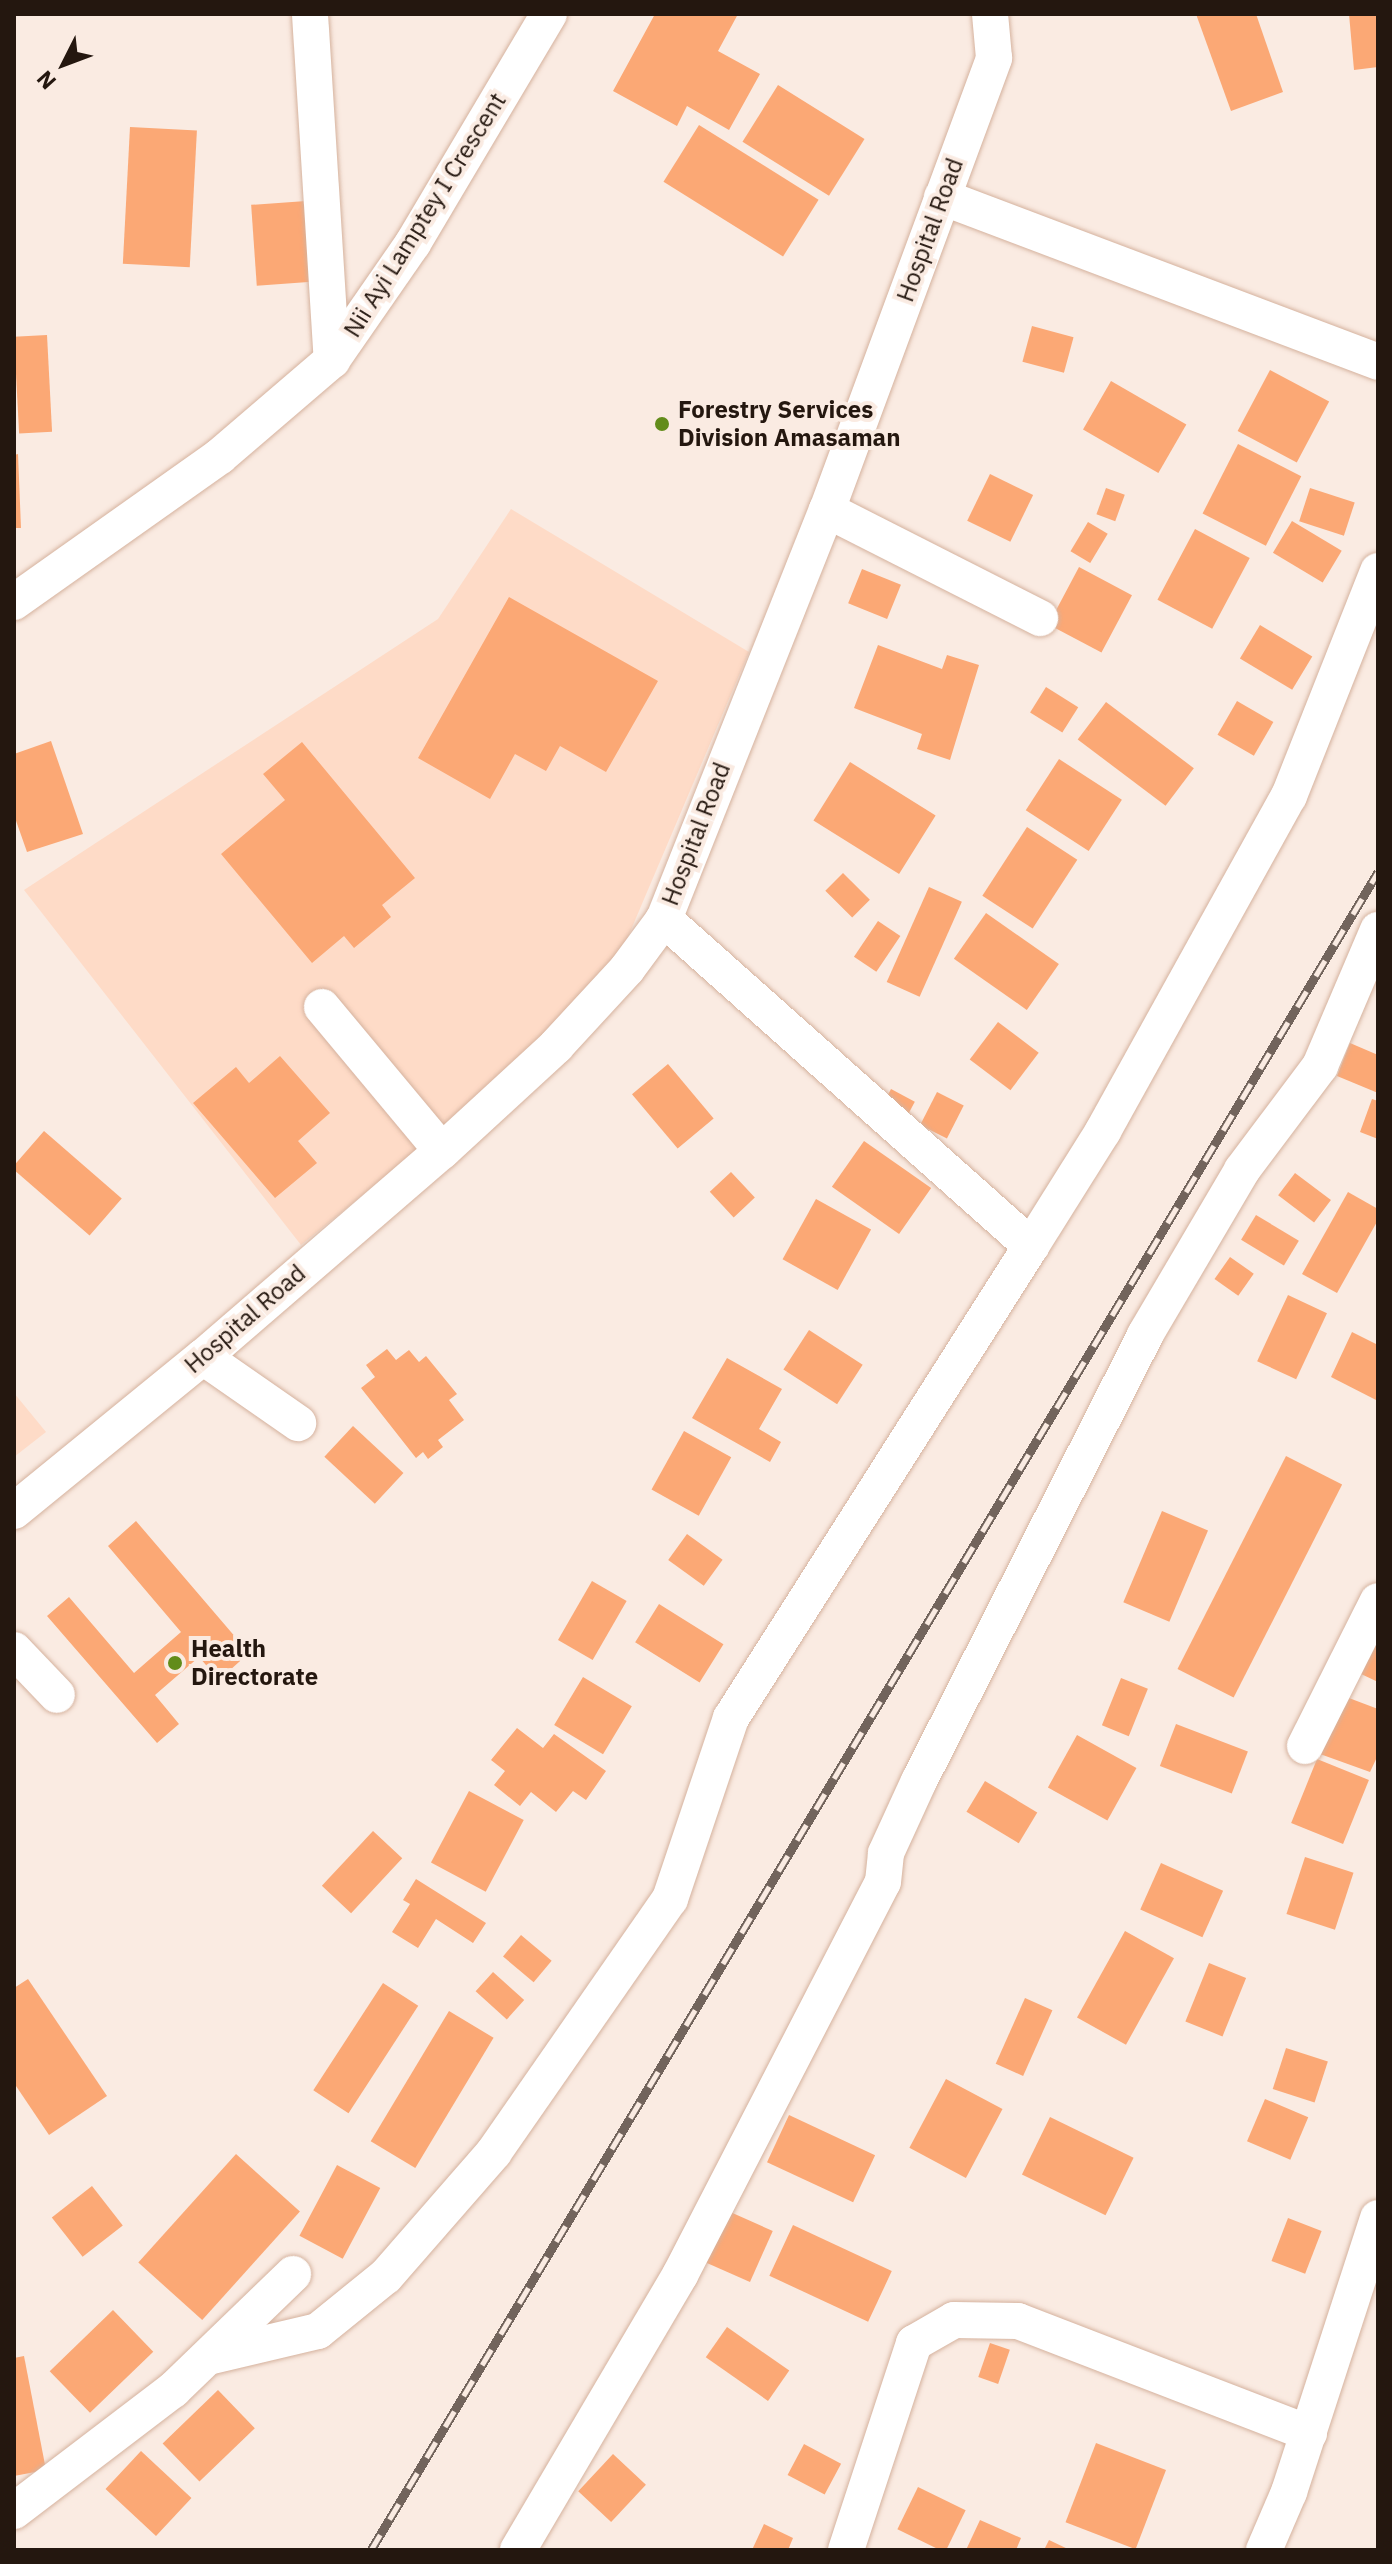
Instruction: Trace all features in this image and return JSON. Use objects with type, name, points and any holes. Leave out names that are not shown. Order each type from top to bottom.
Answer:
[{"type":"street","points":[[310,14],[332,360]]},
{"type":"street","name":"Nii Ayi Lamptey I Crescent","points":[[14,602],[220,456],[332,360],[413,243],[549,14]]},
{"type":"street","name":"Hospital Road","points":[[14,1511],[203,1357],[442,1151],[556,1046],[627,969],[664,919],[827,510],[994,58],[990,14]]},
{"type":"street","points":[[942,197],[1378,362]]},
{"type":"street","points":[[827,510],[1040,618]]},
{"type":"street","points":[[208,2357],[318,2331],[386,2276],[494,2152],[670,1899],[731,1718],[1103,1131],[1289,796],[1378,571]]},
{"type":"street","points":[[664,919],[1031,1246]]},
{"type":"street","points":[[518,2550],[680,2275],[869,1910],[883,1882],[886,1853],[919,1781],[1145,1335],[1242,1170],[1320,1066],[1378,930]]},
{"type":"street","points":[[322,1007],[442,1151]]},
{"type":"street","points":[[203,1357],[298,1423]]},
{"type":"street","points":[[1305,1746],[1378,1601]]},
{"type":"street","points":[[14,1650],[57,1695]]},
{"type":"street","points":[[1264,2550],[1309,2433],[1378,2218]]},
{"type":"street","points":[[14,2511],[150,2409],[293,2274]]},
{"type":"street","points":[[846,2550],[914,2343],[954,2320],[1018,2321],[1309,2433]]},
{"type":"shaded area","points":[[511,509],[749,652],[619,958],[578,1020],[301,1245],[24,890],[438,619]]},
{"type":"shaded area","points":[[14,1393],[46,1432],[14,1457]]},
{"type":"building","points":[[655,14],[738,14],[718,51],[760,74],[729,130],[687,106],[677,126],[613,91]]},
{"type":"building","points":[[1196,14],[1256,14],[1283,92],[1231,111]]},
{"type":"building","points":[[1349,14],[1378,14],[1378,67],[1354,70]]},
{"type":"building","points":[[778,85],[865,139],[829,196],[742,142]]},
{"type":"building","points":[[699,125],[819,200],[783,257],[663,182]]},
{"type":"building","points":[[130,127],[197,131],[190,267],[123,264]]},
{"type":"building","points":[[306,201],[312,282],[257,286],[251,205]]},
{"type":"building","points":[[1032,326],[1074,337],[1064,373],[1022,362]]},
{"type":"building","points":[[47,335],[52,432],[19,434],[14,337]]},
{"type":"building","points":[[1270,370],[1329,401],[1297,462],[1238,431]]},
{"type":"building","points":[[1111,381],[1186,425],[1158,473],[1083,429]]},
{"type":"building","points":[[1238,444],[1301,476],[1266,546],[1203,513]]},
{"type":"building","points":[[18,454],[21,528],[14,528],[14,455]]},
{"type":"building","points":[[990,474],[1033,495],[1010,542],[967,521]]},
{"type":"building","points":[[1106,488],[1125,495],[1115,521],[1096,514]]},
{"type":"building","points":[[1310,488],[1355,503],[1344,536],[1299,521]]},
{"type":"building","points":[[1292,521],[1342,551],[1323,583],[1273,553]]},
{"type":"building","points":[[1088,522],[1108,534],[1090,563],[1070,551]]},
{"type":"building","points":[[1195,529],[1250,558],[1212,629],[1157,600]]},
{"type":"building","points":[[1079,567],[1132,595],[1101,653],[1048,624]]},
{"type":"building","points":[[862,569],[901,585],[887,619],[848,603]]},
{"type":"building","points":[[509,597],[658,681],[606,772],[560,746],[546,771],[515,754],[490,799],[418,758]]},
{"type":"building","points":[[1260,625],[1312,656],[1292,690],[1240,658]]},
{"type":"building","points":[[878,645],[942,669],[947,655],[979,665],[950,760],[917,749],[922,734],[854,708]]},
{"type":"building","points":[[1046,687],[1078,707],[1062,733],[1030,712]]},
{"type":"building","points":[[1237,701],[1273,722],[1254,756],[1218,735]]},
{"type":"building","points":[[1106,702],[1194,768],[1166,806],[1078,740]]},
{"type":"building","points":[[51,741],[83,834],[27,852],[14,815],[14,754]]},
{"type":"building","points":[[302,742],[415,878],[382,905],[391,917],[354,948],[344,936],[312,963],[221,854],[285,800],[263,774]]},
{"type":"building","points":[[1059,759],[1122,800],[1089,851],[1026,810]]},
{"type":"building","points":[[850,762],[936,816],[899,874],[813,821]]},
{"type":"building","points":[[1027,827],[1077,860],[1033,928],[982,896]]},
{"type":"building","points":[[843,873],[870,900],[852,918],[825,891]]},
{"type":"building","points":[[929,887],[962,902],[920,997],[887,982]]},
{"type":"building","points":[[986,913],[1059,964],[1027,1010],[954,959]]},
{"type":"building","points":[[878,921],[900,936],[876,972],[854,957]]},
{"type":"building","points":[[998,1022],[1039,1053],[1010,1090],[970,1060]]},
{"type":"building","points":[[1350,1043],[1378,1055],[1378,1093],[1337,1076]]},
{"type":"building","points":[[280,1056],[330,1113],[298,1141],[317,1163],[275,1198],[193,1103],[236,1067],[249,1083]]},
{"type":"building","points":[[668,1064],[714,1118],[678,1149],[632,1094]]},
{"type":"building","points":[[891,1089],[915,1102],[905,1119],[882,1107]]},
{"type":"building","points":[[937,1092],[964,1106],[947,1139],[920,1125]]},
{"type":"building","points":[[1372,1099],[1378,1101],[1378,1139],[1360,1132]]},
{"type":"building","points":[[44,1131],[122,1199],[90,1236],[14,1170],[14,1166]]},
{"type":"building","points":[[864,1141],[931,1188],[899,1234],[832,1187]]},
{"type":"building","points":[[731,1172],[755,1198],[734,1217],[710,1192]]},
{"type":"building","points":[[1295,1173],[1331,1200],[1314,1222],[1278,1195]]},
{"type":"building","points":[[1348,1192],[1378,1209],[1378,1220],[1337,1293],[1302,1274]]},
{"type":"building","points":[[816,1199],[871,1230],[838,1290],[783,1259]]},
{"type":"building","points":[[1256,1215],[1299,1241],[1284,1266],[1241,1240]]},
{"type":"building","points":[[1230,1257],[1254,1274],[1238,1296],[1215,1279]]},
{"type":"building","points":[[1288,1295],[1327,1313],[1296,1379],[1257,1361]]},
{"type":"building","points":[[809,1330],[863,1365],[837,1404],[783,1369]]},
{"type":"building","points":[[1352,1332],[1378,1345],[1378,1401],[1331,1377]]},
{"type":"building","points":[[387,1349],[396,1360],[409,1350],[419,1362],[426,1356],[457,1394],[449,1400],[464,1420],[438,1440],[443,1447],[428,1459],[423,1452],[416,1458],[361,1388],[375,1377],[366,1365]]},
{"type":"building","points":[[727,1358],[782,1389],[759,1429],[781,1442],[770,1462],[692,1418]]},
{"type":"building","points":[[353,1426],[403,1473],[375,1504],[324,1457]]},
{"type":"building","points":[[684,1431],[731,1457],[699,1516],[652,1490]]},
{"type":"building","points":[[1286,1456],[1342,1485],[1234,1698],[1177,1669]]},
{"type":"building","points":[[1162,1511],[1208,1531],[1169,1622],[1123,1602]]},
{"type":"building","points":[[136,1521],[249,1653],[219,1680],[199,1657],[155,1695],[179,1724],[157,1743],[47,1616],[69,1597],[134,1673],[181,1632],[108,1546]]},
{"type":"building","points":[[687,1534],[723,1560],[704,1586],[668,1560]]},
{"type":"building","points":[[592,1581],[627,1601],[593,1660],[558,1640]]},
{"type":"building","points":[[659,1604],[723,1644],[700,1682],[635,1642]]},
{"type":"building","points":[[1378,1632],[1378,1682],[1359,1673]]},
{"type":"building","points":[[583,1677],[632,1706],[603,1754],[554,1725]]},
{"type":"building","points":[[1121,1678],[1148,1689],[1129,1736],[1102,1725]]},
{"type":"building","points":[[1341,1695],[1378,1709],[1378,1755],[1370,1772],[1320,1754]]},
{"type":"building","points":[[1176,1724],[1248,1752],[1232,1794],[1160,1766]]},
{"type":"building","points":[[517,1728],[543,1748],[554,1734],[606,1771],[586,1800],[573,1791],[556,1812],[531,1792],[520,1806],[494,1785],[505,1771],[491,1760]]},
{"type":"building","points":[[1077,1735],[1136,1768],[1107,1820],[1048,1787]]},
{"type":"building","points":[[1317,1759],[1369,1780],[1343,1844],[1291,1823]]},
{"type":"building","points":[[985,1781],[1037,1812],[1019,1843],[966,1812]]},
{"type":"building","points":[[469,1791],[524,1820],[486,1892],[431,1863]]},
{"type":"building","points":[[373,1831],[402,1858],[351,1913],[322,1886]]},
{"type":"building","points":[[1305,1857],[1354,1873],[1335,1930],[1286,1914]]},
{"type":"building","points":[[1161,1863],[1223,1891],[1202,1937],[1140,1910]]},
{"type":"building","points":[[416,1879],[486,1923],[473,1943],[436,1919],[418,1948],[392,1932],[410,1904],[403,1900]]},
{"type":"building","points":[[1125,1931],[1174,1958],[1126,2045],[1077,2018]]},
{"type":"building","points":[[521,1935],[552,1961],[534,1982],[503,1956]]},
{"type":"building","points":[[1209,1963],[1246,1978],[1222,2036],[1185,2021]]},
{"type":"building","points":[[493,1972],[524,2000],[507,2019],[476,1991]]},
{"type":"building","points":[[28,1979],[107,2096],[49,2135],[14,2083],[14,1988]]},
{"type":"building","points":[[383,1983],[418,2006],[349,2113],[313,2090]]},
{"type":"building","points":[[1025,1998],[1052,2010],[1023,2076],[996,2064]]},
{"type":"building","points":[[449,2011],[494,2038],[415,2168],[371,2141]]},
{"type":"building","points":[[1286,2048],[1328,2062],[1315,2102],[1273,2089]]},
{"type":"building","points":[[946,2079],[1003,2109],[966,2178],[909,2148]]},
{"type":"building","points":[[1265,2099],[1308,2117],[1290,2160],[1247,2141]]},
{"type":"building","points":[[789,2115],[875,2155],[853,2202],[767,2162]]},
{"type":"building","points":[[1050,2117],[1134,2158],[1106,2215],[1022,2175]]},
{"type":"building","points":[[236,2154],[300,2212],[202,2320],[138,2262]]},
{"type":"building","points":[[337,2165],[380,2188],[343,2259],[299,2236]]},
{"type":"building","points":[[92,2186],[123,2225],[83,2257],[52,2217]]},
{"type":"building","points":[[728,2211],[773,2231],[750,2282],[705,2262]]},
{"type":"building","points":[[1288,2218],[1322,2231],[1305,2274],[1272,2261]]},
{"type":"building","points":[[793,2225],[892,2271],[868,2322],[769,2276]]},
{"type":"building","points":[[113,2310],[153,2352],[90,2413],[50,2371]]},
{"type":"building","points":[[727,2327],[789,2371],[768,2401],[706,2357]]},
{"type":"building","points":[[990,2343],[1010,2350],[998,2384],[978,2377]]},
{"type":"building","points":[[24,2356],[46,2470],[14,2476],[14,2358]]},
{"type":"building","points":[[218,2390],[255,2428],[199,2482],[163,2443]]},
{"type":"building","points":[[1096,2443],[1166,2470],[1136,2549],[1066,2522]]},
{"type":"building","points":[[804,2444],[841,2464],[825,2495],[788,2475]]},
{"type":"building","points":[[141,2451],[191,2498],[156,2536],[106,2489]]},
{"type":"building","points":[[613,2454],[646,2485],[611,2522],[578,2491]]},
{"type":"building","points":[[918,2487],[966,2510],[946,2550],[940,2550],[897,2529]]},
{"type":"building","points":[[980,2520],[1021,2538],[1016,2550],[966,2550]]},
{"type":"building","points":[[764,2524],[793,2538],[788,2550],[752,2550]]},
{"type":"building","points":[[1049,2540],[1070,2550],[1044,2550]]},
{"type":"railway","points":[[371,2550],[1378,872]]},
{"type":"place","name":"Forestry Services Division Amasaman","points":[[662,424]]},
{"type":"place","name":"Health Directorate","points":[[175,1663]]}]
